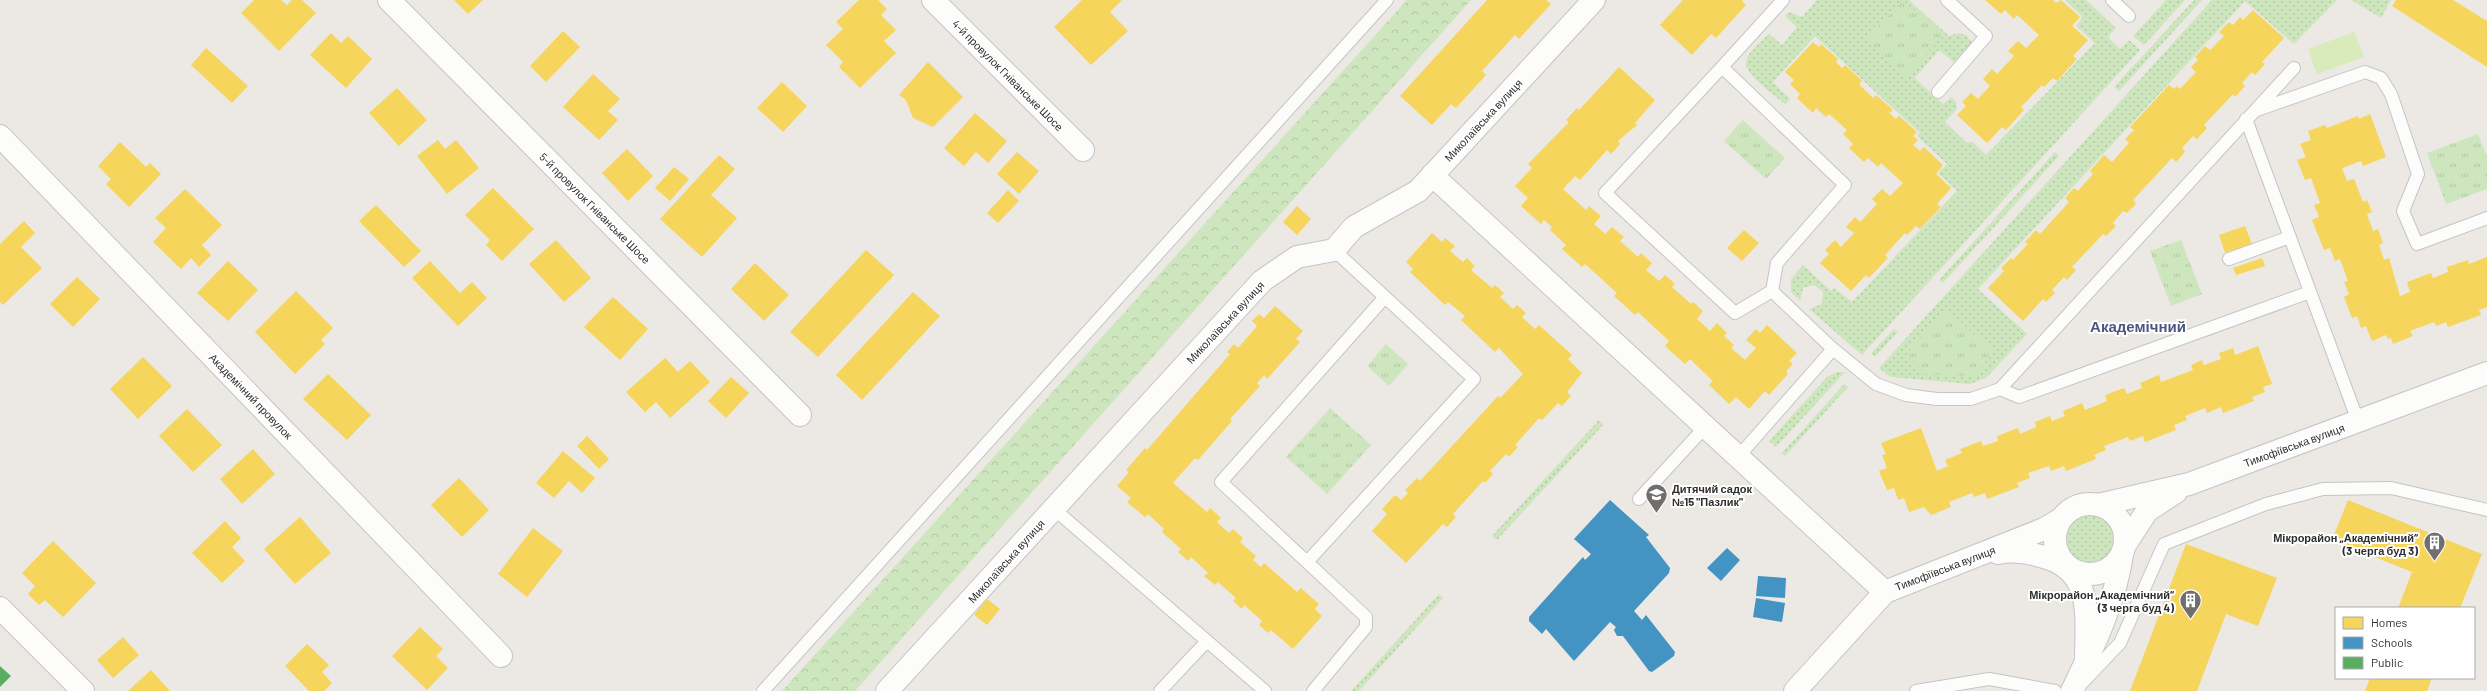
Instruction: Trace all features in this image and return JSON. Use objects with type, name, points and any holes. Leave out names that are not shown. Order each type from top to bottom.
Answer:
[{"type":"street","name":"5-й провулок Гніванське Шосе","points":[[390,0],[800,415]]},
{"type":"street","name":"4-й провулок Гніванське Шосе","points":[[933,0],[1083,150]]},
{"type":"street","name":"Миколаївська вулиця","points":[[888,691],[1262,281],[1297,257],[1334,250],[1354,227],[1418,191],[1594,0]]},
{"type":"street","name":"Академічний провулок","points":[[0,136],[501,656]]},
{"type":"street","points":[[1432,175],[1885,592]]},
{"type":"street","name":"Тимофіївська вулиця","points":[[2098,505],[2189,484],[2487,373]]},
{"type":"street","points":[[1966,561],[2007,551],[2045,557],[2068,566],[2077,572],[2098,574],[2108,570],[2124,550],[2147,511],[2189,484]]},
{"type":"street","points":[[2073,691],[2086,662],[2118,581],[2124,550],[2122,524],[2116,515],[2098,505],[2088,504],[2078,506],[2068,511],[2056,528],[2056,549],[2080,584],[2086,604],[2086,662]]},
{"type":"street","name":"Тимофіївська вулиця","points":[[1796,691],[1885,592],[2044,529],[2061,519]]},
{"type":"street","points":[[0,608],[83,691]]},
{"type":"lane","points":[[763,691],[1387,0]]},
{"type":"lane","points":[[1722,67],[1845,185],[1777,263],[1772,290],[1735,313],[1605,192],[1783,0]]},
{"type":"lane","points":[[1938,92],[1986,36],[1947,0]]},
{"type":"lane","points":[[2112,0],[2129,16]]},
{"type":"lane","points":[[1772,290],[1833,349],[1876,384],[1906,395],[1937,399],[1971,399],[2000,389],[2294,68]]},
{"type":"lane","points":[[2250,115],[2365,72],[2380,78],[2391,94],[2418,174],[2403,211],[2417,244],[2487,218]]},
{"type":"lane","points":[[2250,115],[2290,237],[2358,421]]},
{"type":"lane","points":[[2229,259],[2290,237]]},
{"type":"lane","points":[[1308,561],[1474,379],[1334,250]]},
{"type":"lane","points":[[2000,389],[2019,397],[2310,292]]},
{"type":"lane","points":[[1313,691],[1366,627],[1366,617],[1308,561],[1221,482],[1386,297]]},
{"type":"lane","points":[[1738,457],[1833,349]]},
{"type":"lane","points":[[1639,499],[1705,427]]},
{"type":"lane","points":[[2073,691],[2120,643],[2164,544],[2266,504],[2323,489],[2391,488],[2487,510]]},
{"type":"lane","points":[[1054,509],[1265,691]]},
{"type":"lane","points":[[1160,691],[1207,640]]},
{"type":"lane","points":[[1916,691],[1989,678],[2055,691]]},
{"type":"green space","points":[[1407,0],[1471,0],[855,691],[782,691]]},
{"type":"green space","points":[[1817,0],[1909,0],[1949,36],[1958,33],[1966,35],[1971,41],[1971,47],[1956,64],[1939,50],[1915,78],[1943,104],[1951,97],[1956,102],[1957,109],[1945,122],[1967,143],[1973,142],[1986,155],[2095,43],[2076,26],[2083,17],[2065,0],[2086,0],[2116,28],[2108,37],[2120,49],[2129,40],[2140,50],[1862,355],[1809,309],[1822,304],[1823,292],[1814,285],[1803,288],[1800,301],[1791,292],[1791,279],[1803,265],[1831,291],[1834,288],[1852,302],[1957,191],[1938,173],[1947,164],[1917,136],[1920,133],[1815,36],[1773,82],[1790,99],[1786,105],[1750,73],[1746,63],[1749,55],[1755,47],[1769,34],[1782,45],[1797,27],[1785,16],[1789,12],[1802,17]]},
{"type":"green space","points":[[1903,0],[1943,36],[1906,76],[1866,40]]},
{"type":"green space","points":[[2166,0],[2185,0],[2144,45],[2133,36]]},
{"type":"green space","points":[[2194,0],[2202,0],[2119,91],[2114,87]]},
{"type":"green space","points":[[2212,0],[2337,0],[2294,44],[2245,1],[1978,289],[2027,334],[1986,378],[1970,384],[1891,377],[1879,368]]},
{"type":"green space","points":[[2351,0],[2391,0],[2381,18]]},
{"type":"green space","points":[[2354,32],[2364,57],[2317,74],[2308,49]]},
{"type":"green space","points":[[1743,120],[1785,158],[1766,179],[1724,141]]},
{"type":"green space","points":[[2478,134],[2487,157],[2487,189],[2446,204],[2427,153]]},
{"type":"green space","points":[[2055,152],[2059,156],[1943,283],[1939,280]]},
{"type":"green space","points":[[2181,240],[2202,294],[2171,306],[2150,251]]},
{"type":"green space","points":[[1948,310],[1994,352],[1974,376],[1925,374],[1906,354]]},
{"type":"green space","points":[[1894,329],[1898,332],[1875,357],[1871,353]]},
{"type":"green space","points":[[1386,344],[1408,364],[1389,386],[1367,366]]},
{"type":"green space","points":[[1838,372],[1845,372],[1776,447],[1769,441],[1828,376]]},
{"type":"green space","points":[[1844,384],[1848,387],[1785,456],[1782,453]]},
{"type":"green space","points":[[1330,408],[1371,445],[1327,494],[1286,457]]},
{"type":"green space","points":[[1599,420],[1603,425],[1497,540],[1492,536]]},
{"type":"green space","points":[[2085,513],[2095,513],[2109,520],[2116,534],[2116,544],[2109,558],[2095,565],[2085,565],[2075,561],[2068,554],[2064,544],[2064,534],[2068,524],[2075,517]]},
{"type":"green space","points":[[1439,594],[1443,598],[1359,691],[1351,691]]},
{"type":"building: Homes","points":[[254,0],[281,0],[287,5],[292,0],[302,0],[316,13],[279,51],[241,13]]},
{"type":"building: Homes","points":[[454,0],[483,0],[468,14]]},
{"type":"building: Homes","points":[[859,0],[878,0],[887,9],[881,15],[896,30],[884,41],[896,53],[860,88],[839,67],[843,62],[826,45],[843,29],[836,22]]},
{"type":"building: Homes","points":[[1082,0],[1122,0],[1110,12],[1128,31],[1091,65],[1054,27]]},
{"type":"building: Homes","points":[[1487,0],[1546,0],[1551,4],[1519,39],[1515,35],[1482,71],[1486,75],[1456,108],[1451,104],[1432,125],[1400,96]]},
{"type":"building: Homes","points":[[1683,0],[1743,0],[1742,2],[1746,5],[1716,38],[1711,34],[1692,55],[1660,25]]},
{"type":"building: Homes","points":[[1985,0],[2053,0],[2056,3],[2061,0],[2080,17],[2072,26],[2088,40],[2073,56],[2077,59],[2057,81],[2053,78],[2044,87],[2042,85],[2021,107],[2024,110],[2006,130],[2002,127],[1987,143],[1957,115],[1966,106],[1962,102],[1971,93],[1978,99],[1990,86],[1983,79],[1992,69],[1997,74],[2014,56],[2008,51],[2018,41],[2026,48],[2039,35],[2017,15],[2014,19],[2005,10],[2001,14]]},
{"type":"building: Homes","points":[[2396,0],[2453,0],[2487,21],[2487,67],[2392,6]]},
{"type":"building: Homes","points":[[2253,10],[2284,38],[2262,62],[2265,64],[2255,75],[2252,72],[2242,83],[2245,86],[2235,97],[2233,94],[2204,125],[2207,128],[2197,139],[2193,136],[2182,148],[2185,152],[2176,162],[2172,158],[2133,200],[2136,204],[2127,213],[2123,211],[2113,223],[2116,226],[2106,236],[2103,234],[2072,267],[2076,270],[2067,280],[2064,277],[2052,290],[2055,293],[2046,302],[2043,299],[2023,321],[1988,288],[2004,271],[2001,268],[2011,258],[2013,260],[2028,244],[2025,242],[2036,230],[2040,234],[2069,202],[2065,198],[2074,188],[2078,191],[2093,174],[2090,171],[2104,155],[2112,162],[2129,143],[2125,139],[2134,130],[2130,127],[2169,85],[2174,89],[2177,86],[2180,89],[2196,72],[2191,67],[2198,60],[2195,57],[2205,46],[2210,50],[2224,36],[2219,32],[2229,22],[2233,25],[2240,17],[2243,20]]},
{"type":"building: Homes","points":[[563,31],[580,47],[546,82],[530,66]]},
{"type":"building: Homes","points":[[331,33],[341,43],[348,36],[372,59],[346,88],[310,55]]},
{"type":"building: Homes","points":[[1813,42],[1819,47],[1821,44],[1838,59],[1836,62],[1842,68],[1845,65],[1862,81],[1859,84],[1873,98],[1876,95],[1893,110],[1889,113],[1896,119],[1899,116],[1917,132],[1913,136],[1918,140],[1913,145],[1920,151],[1924,147],[1943,165],[1936,174],[1951,188],[1937,204],[1941,207],[1920,229],[1916,226],[1907,235],[1905,233],[1885,255],[1888,258],[1869,278],[1866,275],[1851,291],[1820,263],[1829,254],[1825,250],[1835,240],[1841,247],[1854,233],[1846,227],[1855,217],[1860,222],[1877,204],[1872,199],[1882,189],[1890,196],[1903,183],[1881,163],[1878,167],[1868,158],[1864,162],[1849,148],[1853,144],[1843,134],[1847,130],[1829,114],[1826,117],[1816,108],[1813,113],[1797,98],[1800,94],[1790,84],[1794,80],[1785,72]]},
{"type":"building: Homes","points":[[206,48],[248,86],[232,103],[191,65]]},
{"type":"building: Homes","points":[[928,62],[963,97],[933,127],[913,118],[906,100],[899,95]]},
{"type":"building: Homes","points":[[1619,67],[1655,100],[1635,123],[1637,125],[1618,141],[1620,144],[1611,154],[1607,150],[1580,180],[1575,176],[1563,189],[1586,210],[1589,206],[1601,216],[1594,224],[1605,234],[1612,227],[1624,237],[1620,241],[1638,257],[1641,253],[1652,263],[1646,270],[1659,281],[1665,275],[1675,284],[1672,287],[1691,304],[1693,302],[1703,311],[1697,319],[1710,331],[1717,323],[1727,333],[1724,336],[1734,345],[1731,348],[1745,360],[1756,348],[1746,340],[1756,329],[1760,333],[1767,325],[1797,353],[1789,361],[1793,364],[1786,371],[1788,374],[1769,395],[1765,391],[1749,409],[1736,397],[1729,404],[1709,385],[1713,381],[1690,359],[1685,364],[1665,346],[1669,341],[1638,312],[1635,315],[1614,296],[1617,293],[1585,264],[1582,267],[1562,249],[1566,245],[1550,230],[1552,227],[1544,220],[1541,224],[1521,206],[1528,198],[1515,186],[1532,168],[1528,164],[1569,122],[1566,120],[1577,108],[1579,110]]},
{"type":"building: Homes","points":[[593,74],[620,99],[608,111],[618,120],[599,140],[563,107]]},
{"type":"building: Homes","points":[[782,82],[807,106],[783,132],[757,108]]},
{"type":"building: Homes","points":[[397,88],[427,120],[399,146],[369,113]]},
{"type":"building: Homes","points":[[975,113],[1007,141],[988,163],[976,152],[964,166],[944,148]]},
{"type":"building: Homes","points":[[2370,114],[2386,157],[2363,166],[2361,161],[2342,168],[2347,181],[2354,179],[2363,202],[2367,200],[2372,212],[2367,214],[2373,231],[2378,229],[2383,243],[2379,245],[2384,260],[2389,258],[2400,296],[2410,292],[2407,282],[2431,273],[2433,278],[2448,272],[2447,267],[2468,260],[2469,264],[2487,257],[2487,307],[2479,310],[2481,315],[2448,327],[2446,322],[2436,326],[2434,322],[2410,331],[2413,336],[2393,344],[2391,338],[2388,339],[2386,335],[2372,341],[2366,326],[2361,328],[2357,316],[2352,318],[2344,297],[2349,294],[2344,282],[2348,281],[2340,259],[2335,261],[2330,248],[2324,250],[2312,220],[2319,217],[2314,205],[2320,203],[2311,178],[2305,180],[2297,160],[2306,157],[2300,144],[2311,140],[2308,131],[2325,125],[2327,128],[2358,116],[2359,119]]},
{"type":"building: Homes","points":[[438,140],[445,149],[456,140],[479,168],[447,194],[417,156]]},
{"type":"building: Homes","points":[[120,142],[146,167],[150,163],[161,174],[129,207],[106,184],[111,179],[98,166]]},
{"type":"building: Homes","points":[[627,149],[653,176],[628,201],[602,173]]},
{"type":"building: Homes","points":[[1017,152],[1039,171],[1019,194],[997,174]]},
{"type":"building: Homes","points":[[719,155],[735,169],[711,195],[737,218],[702,257],[660,219]]},
{"type":"building: Homes","points":[[674,167],[689,179],[670,201],[655,188]]},
{"type":"building: Homes","points":[[493,188],[534,229],[502,261],[486,245],[490,240],[465,215]]},
{"type":"building: Homes","points":[[185,189],[222,225],[202,245],[211,255],[199,267],[191,258],[181,269],[153,242],[166,228],[155,218]]},
{"type":"building: Homes","points":[[1008,190],[1019,201],[998,223],[987,213]]},
{"type":"building: Homes","points":[[376,205],[421,251],[404,267],[359,221]]},
{"type":"building: Homes","points":[[1297,206],[1311,219],[1297,235],[1283,222]]},
{"type":"building: Homes","points":[[24,221],[35,233],[21,247],[42,268],[3,305],[0,302],[0,244]]},
{"type":"building: Homes","points":[[2245,226],[2252,244],[2225,253],[2219,235]]},
{"type":"building: Homes","points":[[1744,230],[1759,243],[1742,261],[1727,248]]},
{"type":"building: Homes","points":[[1432,233],[1442,242],[1445,238],[1455,246],[1450,251],[1463,262],[1467,258],[1475,266],[1471,270],[1492,288],[1495,285],[1504,293],[1500,297],[1513,309],[1517,305],[1526,313],[1522,317],[1535,329],[1539,325],[1572,355],[1568,359],[1582,373],[1567,392],[1571,396],[1562,406],[1558,403],[1542,420],[1539,418],[1515,445],[1518,447],[1509,457],[1506,454],[1490,471],[1493,474],[1485,483],[1483,481],[1453,514],[1456,517],[1447,527],[1443,524],[1406,563],[1372,531],[1387,514],[1382,509],[1395,495],[1401,500],[1408,493],[1405,490],[1417,478],[1420,481],[1498,396],[1500,398],[1523,374],[1499,348],[1495,352],[1461,320],[1465,316],[1448,302],[1445,305],[1410,272],[1413,269],[1406,262]]},
{"type":"building: Homes","points":[[556,240],[591,278],[564,302],[529,264]]},
{"type":"building: Homes","points":[[866,250],[894,275],[818,357],[790,332]]},
{"type":"building: Homes","points":[[2262,258],[2265,266],[2236,275],[2233,268]]},
{"type":"building: Homes","points":[[228,261],[258,290],[228,321],[197,293]]},
{"type":"building: Homes","points":[[430,261],[460,293],[472,282],[487,298],[458,326],[412,278]]},
{"type":"building: Homes","points":[[755,263],[789,295],[764,321],[731,289]]},
{"type":"building: Homes","points":[[77,277],[100,299],[73,327],[50,304]]},
{"type":"building: Homes","points":[[296,291],[333,328],[321,340],[325,344],[295,374],[255,332]]},
{"type":"building: Homes","points":[[913,292],[940,316],[862,400],[836,375]]},
{"type":"building: Homes","points":[[613,297],[648,329],[620,360],[584,327]]},
{"type":"building: Homes","points":[[1275,306],[1303,331],[1296,339],[1300,342],[1267,379],[1264,375],[1257,383],[1260,386],[1230,419],[1232,421],[1198,460],[1195,458],[1173,483],[1207,512],[1210,508],[1221,518],[1217,522],[1229,533],[1233,529],[1243,538],[1240,542],[1256,556],[1253,560],[1261,567],[1264,563],[1297,592],[1301,588],[1319,604],[1315,609],[1322,616],[1293,649],[1271,630],[1268,633],[1259,625],[1262,621],[1244,605],[1242,609],[1233,601],[1236,598],[1218,582],[1215,585],[1204,576],[1208,573],[1191,557],[1188,561],[1178,552],[1181,549],[1162,532],[1164,529],[1148,514],[1145,517],[1127,502],[1131,498],[1117,486],[1129,472],[1126,470],[1145,448],[1147,450],[1230,354],[1227,352],[1234,344],[1238,348],[1257,326],[1252,321],[1259,314],[1264,318]]},
{"type":"building: Homes","points":[[2258,346],[2272,384],[2263,387],[2265,392],[2252,397],[2254,401],[2223,413],[2221,407],[2207,413],[2205,408],[2185,416],[2187,420],[2174,425],[2176,430],[2145,442],[2143,436],[2130,441],[2128,437],[2104,446],[2106,450],[2094,455],[2096,459],[2066,471],[2064,466],[2051,471],[2049,466],[2028,473],[2030,478],[2017,483],[2019,487],[1987,499],[1985,493],[1974,497],[1972,493],[1949,502],[1951,507],[1931,515],[1924,507],[1909,512],[1904,498],[1898,500],[1894,488],[1887,490],[1879,471],[1887,468],[1882,455],[1886,454],[1881,443],[1921,428],[1937,471],[1948,466],[1945,460],[1962,453],[1960,449],[1981,441],[1983,446],[1998,441],[1997,436],[2018,428],[2020,434],[2036,427],[2035,422],[2050,416],[2052,421],[2065,416],[2063,411],[2082,403],[2085,410],[2107,401],[2105,395],[2124,388],[2127,394],[2142,388],[2140,383],[2159,375],[2161,382],[2193,370],[2191,365],[2202,360],[2204,365],[2221,359],[2219,353],[2233,348],[2235,355]]},
{"type":"building: Homes","points":[[143,357],[172,386],[138,419],[110,389]]},
{"type":"building: Homes","points":[[665,358],[678,372],[690,361],[710,382],[670,418],[656,402],[645,412],[626,392]]},
{"type":"building: Homes","points":[[328,374],[371,415],[347,440],[303,399]]},
{"type":"building: Homes","points":[[731,377],[749,393],[726,418],[708,401]]},
{"type":"building: Homes","points":[[187,409],[222,445],[193,472],[159,436]]},
{"type":"building: Homes","points":[[587,436],[609,459],[599,469],[577,446]]},
{"type":"building: Homes","points":[[253,449],[275,474],[242,504],[220,479]]},
{"type":"building: Homes","points":[[563,451],[595,478],[582,493],[569,481],[554,498],[536,483]]},
{"type":"building: Homes","points":[[459,478],[489,510],[462,537],[431,505]]},
{"type":"building: Homes","name":"Мікрорайон „Академічний“ (3 черга буд 3)","points":[[2348,500],[2482,554],[2460,607],[2398,607],[2412,572],[2332,540]]},
{"type":"building: Homes","points":[[300,517],[331,553],[295,584],[264,549]]},
{"type":"building: Homes","points":[[225,521],[241,538],[232,547],[245,561],[222,583],[192,553]]},
{"type":"building: Homes","points":[[533,528],[563,551],[527,597],[498,574]]},
{"type":"building: Homes","points":[[53,541],[96,583],[63,617],[45,600],[39,605],[28,594],[35,586],[22,573]]},
{"type":"building: Homes","name":"Мікрорайон „Академічний“ (3 черга буд 4)","points":[[2186,544],[2277,578],[2258,626],[2226,614],[2197,691],[2130,691]]},
{"type":"building: Homes","points":[[987,599],[1000,609],[987,625],[974,615]]},
{"type":"building: Homes","points":[[420,627],[443,649],[436,656],[448,668],[427,690],[392,656]]},
{"type":"building: Homes","points":[[123,637],[139,655],[113,678],[97,660]]},
{"type":"building: Homes","points":[[307,644],[329,665],[322,672],[332,683],[324,691],[309,691],[285,666]]},
{"type":"building: Homes","points":[[151,670],[170,691],[128,691]]},
{"type":"building: Homes","points":[[2370,679],[2432,679],[2427,691],[2365,691]]},
{"type":"building: Schools","points":[[1610,500],[1649,535],[1646,537],[1670,568],[1669,573],[1634,611],[1642,620],[1646,615],[1675,652],[1674,656],[1652,672],[1649,671],[1623,636],[1617,636],[1614,630],[1616,627],[1610,622],[1574,661],[1546,629],[1542,634],[1529,621],[1529,617],[1583,557],[1585,560],[1591,554],[1574,539]]},
{"type":"building: Schools","points":[[1727,548],[1740,560],[1721,581],[1707,568]]},
{"type":"building: Schools","points":[[1758,576],[1786,578],[1785,598],[1756,596]]},
{"type":"building: Schools","points":[[1756,598],[1785,603],[1782,622],[1753,617]]},
{"type":"building: Public","points":[[0,666],[11,676],[0,687]]},
{"type":"place","name":"Дитячий садок №15 \"Пазлик\"","points":[[1656,514]]},
{"type":"place","name":"Мікрорайон „Академічний“ (3 черга буд 3)","points":[[2434,562]]},
{"type":"place","name":"Мікрорайон „Академічний“ (3 черга буд 4)","points":[[2190,620]]},
{"type":"district","name":"Академічний","points":[[2138,326]]}]
